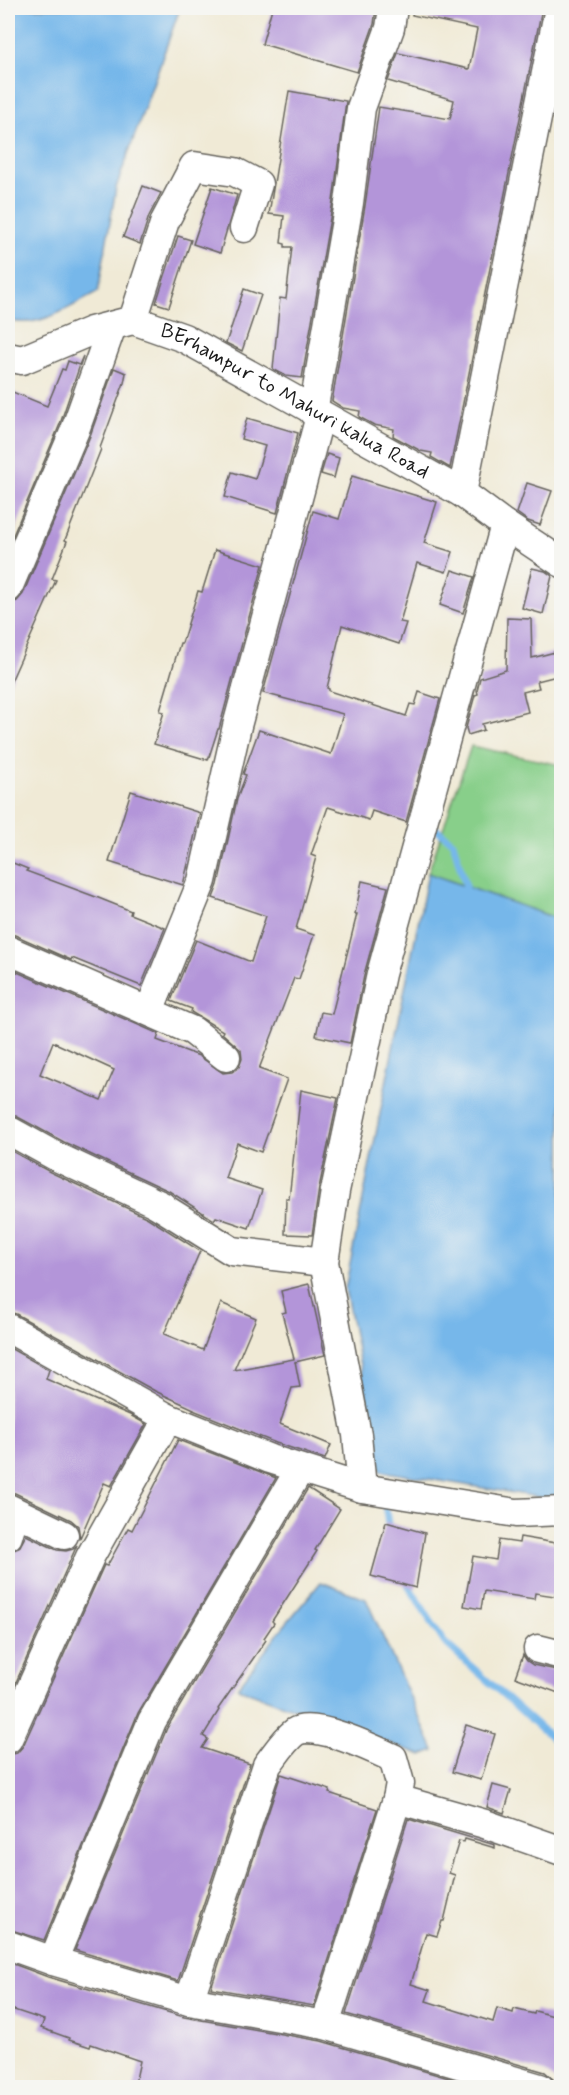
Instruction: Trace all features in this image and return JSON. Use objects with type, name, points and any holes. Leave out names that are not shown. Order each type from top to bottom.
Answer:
[{"type":"street","points":[[149,1011],[202,881],[237,726],[317,414],[362,108],[390,28],[393,8]]},
{"type":"street","points":[[462,493],[559,8]]},
{"type":"street","points":[[8,588],[165,221],[194,166],[235,172],[258,184],[244,228]]},
{"type":"street","points":[[8,357],[22,360],[91,331],[122,323]]},
{"type":"street","name":"BErhampur to Mahuri kalua Road","points":[[122,323],[184,338],[462,493],[561,563]]},
{"type":"street","points":[[362,1488],[357,1435],[324,1262],[336,1191],[381,974],[505,525]]},
{"type":"street","points":[[8,950],[193,1031],[226,1057]]},
{"type":"street","points":[[8,1130],[160,1205],[232,1251],[324,1262]]},
{"type":"street","points":[[8,1328],[168,1418],[300,1469],[362,1488],[516,1513],[561,1511]]},
{"type":"street","points":[[8,1739],[90,1557],[168,1418]]},
{"type":"street","points":[[53,1961],[152,1721],[300,1469]]},
{"type":"street","points":[[10,1519],[64,1535]]},
{"type":"street","points":[[189,2001],[267,1765],[293,1733],[303,1728],[326,1732],[363,1743],[393,1758],[400,1783],[397,1799],[325,2025]]},
{"type":"street","points":[[397,1799],[485,1824],[561,1851]]},
{"type":"street","points":[[8,1946],[189,2001],[325,2025],[467,2077],[540,2088]]},
{"type":"green space","points":[[471,746],[561,765],[561,920],[428,873]]},
{"type":"water","points":[[8,8],[180,8],[116,188],[98,292],[66,310],[31,322],[8,320]]},
{"type":"water","points":[[428,873],[561,920],[562,1456],[556,1500],[381,1471],[345,1289]]},
{"type":"water","points":[[321,1582],[366,1599],[434,1750],[422,1755],[237,1688]]},
{"type":"building","points":[[272,8],[376,8],[374,24],[357,72],[262,44]]},
{"type":"building","points":[[413,8],[542,8],[450,468],[431,457],[432,453],[421,451],[393,436],[394,429],[374,425],[359,417],[360,411],[343,408],[332,401],[365,206],[379,107],[450,119],[454,100],[388,81],[398,53],[469,69],[477,29],[412,15]]},
{"type":"building","points":[[289,91],[346,101],[333,201],[302,378],[286,376],[273,369],[280,298],[286,299],[292,247],[285,247],[285,244],[281,243],[284,216],[269,214]]},
{"type":"building","points":[[143,186],[161,193],[149,216],[140,244],[123,237]]},
{"type":"building","points":[[212,187],[237,195],[220,253],[193,244]]},
{"type":"building","points":[[178,236],[191,240],[169,307],[156,303]]},
{"type":"building","points":[[244,289],[261,295],[242,351],[226,343]]},
{"type":"building","points":[[83,356],[60,424],[8,547],[8,390],[47,406],[62,369],[65,370],[68,361],[79,365]]},
{"type":"building","points":[[114,368],[126,373],[124,383],[65,540],[67,541],[52,579],[56,580],[8,688],[8,604],[17,601],[23,594],[90,436]]},
{"type":"building","points":[[247,418],[298,433],[277,513],[225,497],[232,472],[255,479],[265,446],[241,439]]},
{"type":"building","points":[[327,454],[339,458],[334,478],[321,474]]},
{"type":"building","points":[[352,476],[437,502],[424,543],[453,552],[446,572],[417,563],[400,622],[406,623],[399,644],[342,625],[327,688],[329,691],[406,716],[410,704],[415,705],[419,692],[440,699],[406,822],[372,811],[369,820],[328,807],[311,855],[316,857],[296,929],[314,935],[299,979],[294,978],[259,1069],[287,1079],[261,1152],[237,1143],[225,1178],[262,1190],[249,1228],[216,1217],[214,1220],[169,1191],[8,1114],[8,968],[159,1034],[157,1040],[199,1056],[223,1073],[232,1072],[239,1067],[242,1059],[241,1050],[222,1033],[223,1031],[191,1012],[192,1009],[171,1001],[196,940],[251,962],[266,916],[213,898],[237,799],[246,775],[243,774],[259,730],[331,754],[343,714],[263,693],[313,511],[339,519]],"holes":[[[53,1042],[114,1070],[101,1100],[40,1074]]]},
{"type":"building","points":[[527,483],[552,491],[540,525],[528,521],[517,513]]},
{"type":"building","points":[[215,550],[263,565],[219,729],[208,760],[154,744],[164,712],[160,711],[180,643],[182,643],[198,591],[202,592]]},
{"type":"building","points":[[532,568],[545,571],[552,576],[543,614],[522,608]]},
{"type":"building","points":[[452,570],[474,577],[463,613],[440,605]]},
{"type":"building","points":[[507,618],[531,619],[532,658],[555,652],[561,675],[537,681],[539,688],[523,692],[528,712],[482,724],[484,730],[468,735],[466,728],[475,695],[478,694],[480,678],[506,670]]},
{"type":"building","points":[[131,791],[200,813],[183,885],[109,862]]},
{"type":"building","points":[[8,861],[28,869],[26,871],[131,911],[130,914],[165,928],[141,986],[8,934]]},
{"type":"building","points":[[362,881],[388,887],[365,971],[350,1043],[316,1036],[321,1012],[332,1014],[357,914],[355,914]]},
{"type":"building","points":[[301,1090],[338,1098],[319,1188],[312,1235],[285,1234],[286,1198],[289,1199]]},
{"type":"building","points":[[8,1149],[50,1172],[148,1218],[200,1251],[164,1334],[203,1350],[221,1303],[256,1318],[234,1370],[294,1359],[282,1313],[286,1312],[281,1291],[309,1284],[325,1355],[295,1362],[300,1387],[292,1388],[280,1424],[331,1445],[325,1459],[276,1443],[193,1410],[16,1314],[8,1312]]},
{"type":"building","points":[[8,1347],[49,1370],[46,1379],[146,1424],[111,1486],[104,1483],[80,1538],[78,1526],[71,1520],[15,1493],[8,1492]]},
{"type":"building","points":[[178,1440],[276,1478],[138,1713],[44,1940],[8,1929],[8,1755],[17,1753],[23,1746],[104,1565],[107,1566],[128,1528],[132,1530]]},
{"type":"building","points":[[308,1488],[340,1509],[315,1550],[317,1551],[272,1621],[274,1623],[264,1638],[266,1640],[218,1709],[203,1736],[208,1739],[202,1748],[250,1764],[178,1981],[75,1950],[167,1728]]},
{"type":"building","points":[[386,1522],[425,1533],[416,1588],[371,1576]]},
{"type":"building","points":[[26,1535],[57,1550],[66,1551],[77,1545],[8,1700],[8,1552],[19,1548]]},
{"type":"building","points":[[520,1537],[561,1544],[561,1597],[535,1593],[534,1599],[484,1591],[481,1609],[464,1606],[473,1556],[496,1560],[499,1540],[519,1543]]},
{"type":"building","points":[[523,1655],[533,1665],[561,1671],[561,1694],[515,1677]]},
{"type":"building","points":[[466,1725],[495,1734],[481,1780],[452,1772]]},
{"type":"building","points":[[281,1774],[377,1809],[314,2006],[211,1988]]},
{"type":"building","points":[[493,1785],[511,1790],[504,1813],[487,1807]]},
{"type":"building","points":[[408,1819],[495,1845],[495,1848],[465,1839],[464,1842],[459,1841],[449,1873],[455,1875],[444,1921],[442,1921],[437,1936],[426,1933],[411,1984],[430,1990],[426,2001],[493,2022],[497,2008],[513,2013],[514,2009],[534,2014],[535,2011],[561,2018],[561,2082],[554,2080],[545,2072],[346,2014]]},
{"type":"building","points":[[8,1962],[48,1977],[184,2017],[321,2041],[462,2082],[461,2088],[134,2088],[140,2061],[91,2044],[90,2047],[69,2040],[69,2038],[41,2028],[44,2020],[8,2008]]},
{"type":"waterway","points":[[430,824],[453,842],[466,887],[465,895]]},
{"type":"waterway","points":[[384,1497],[389,1531]]},
{"type":"waterway","points":[[405,1580],[444,1642],[562,1747]]}]
